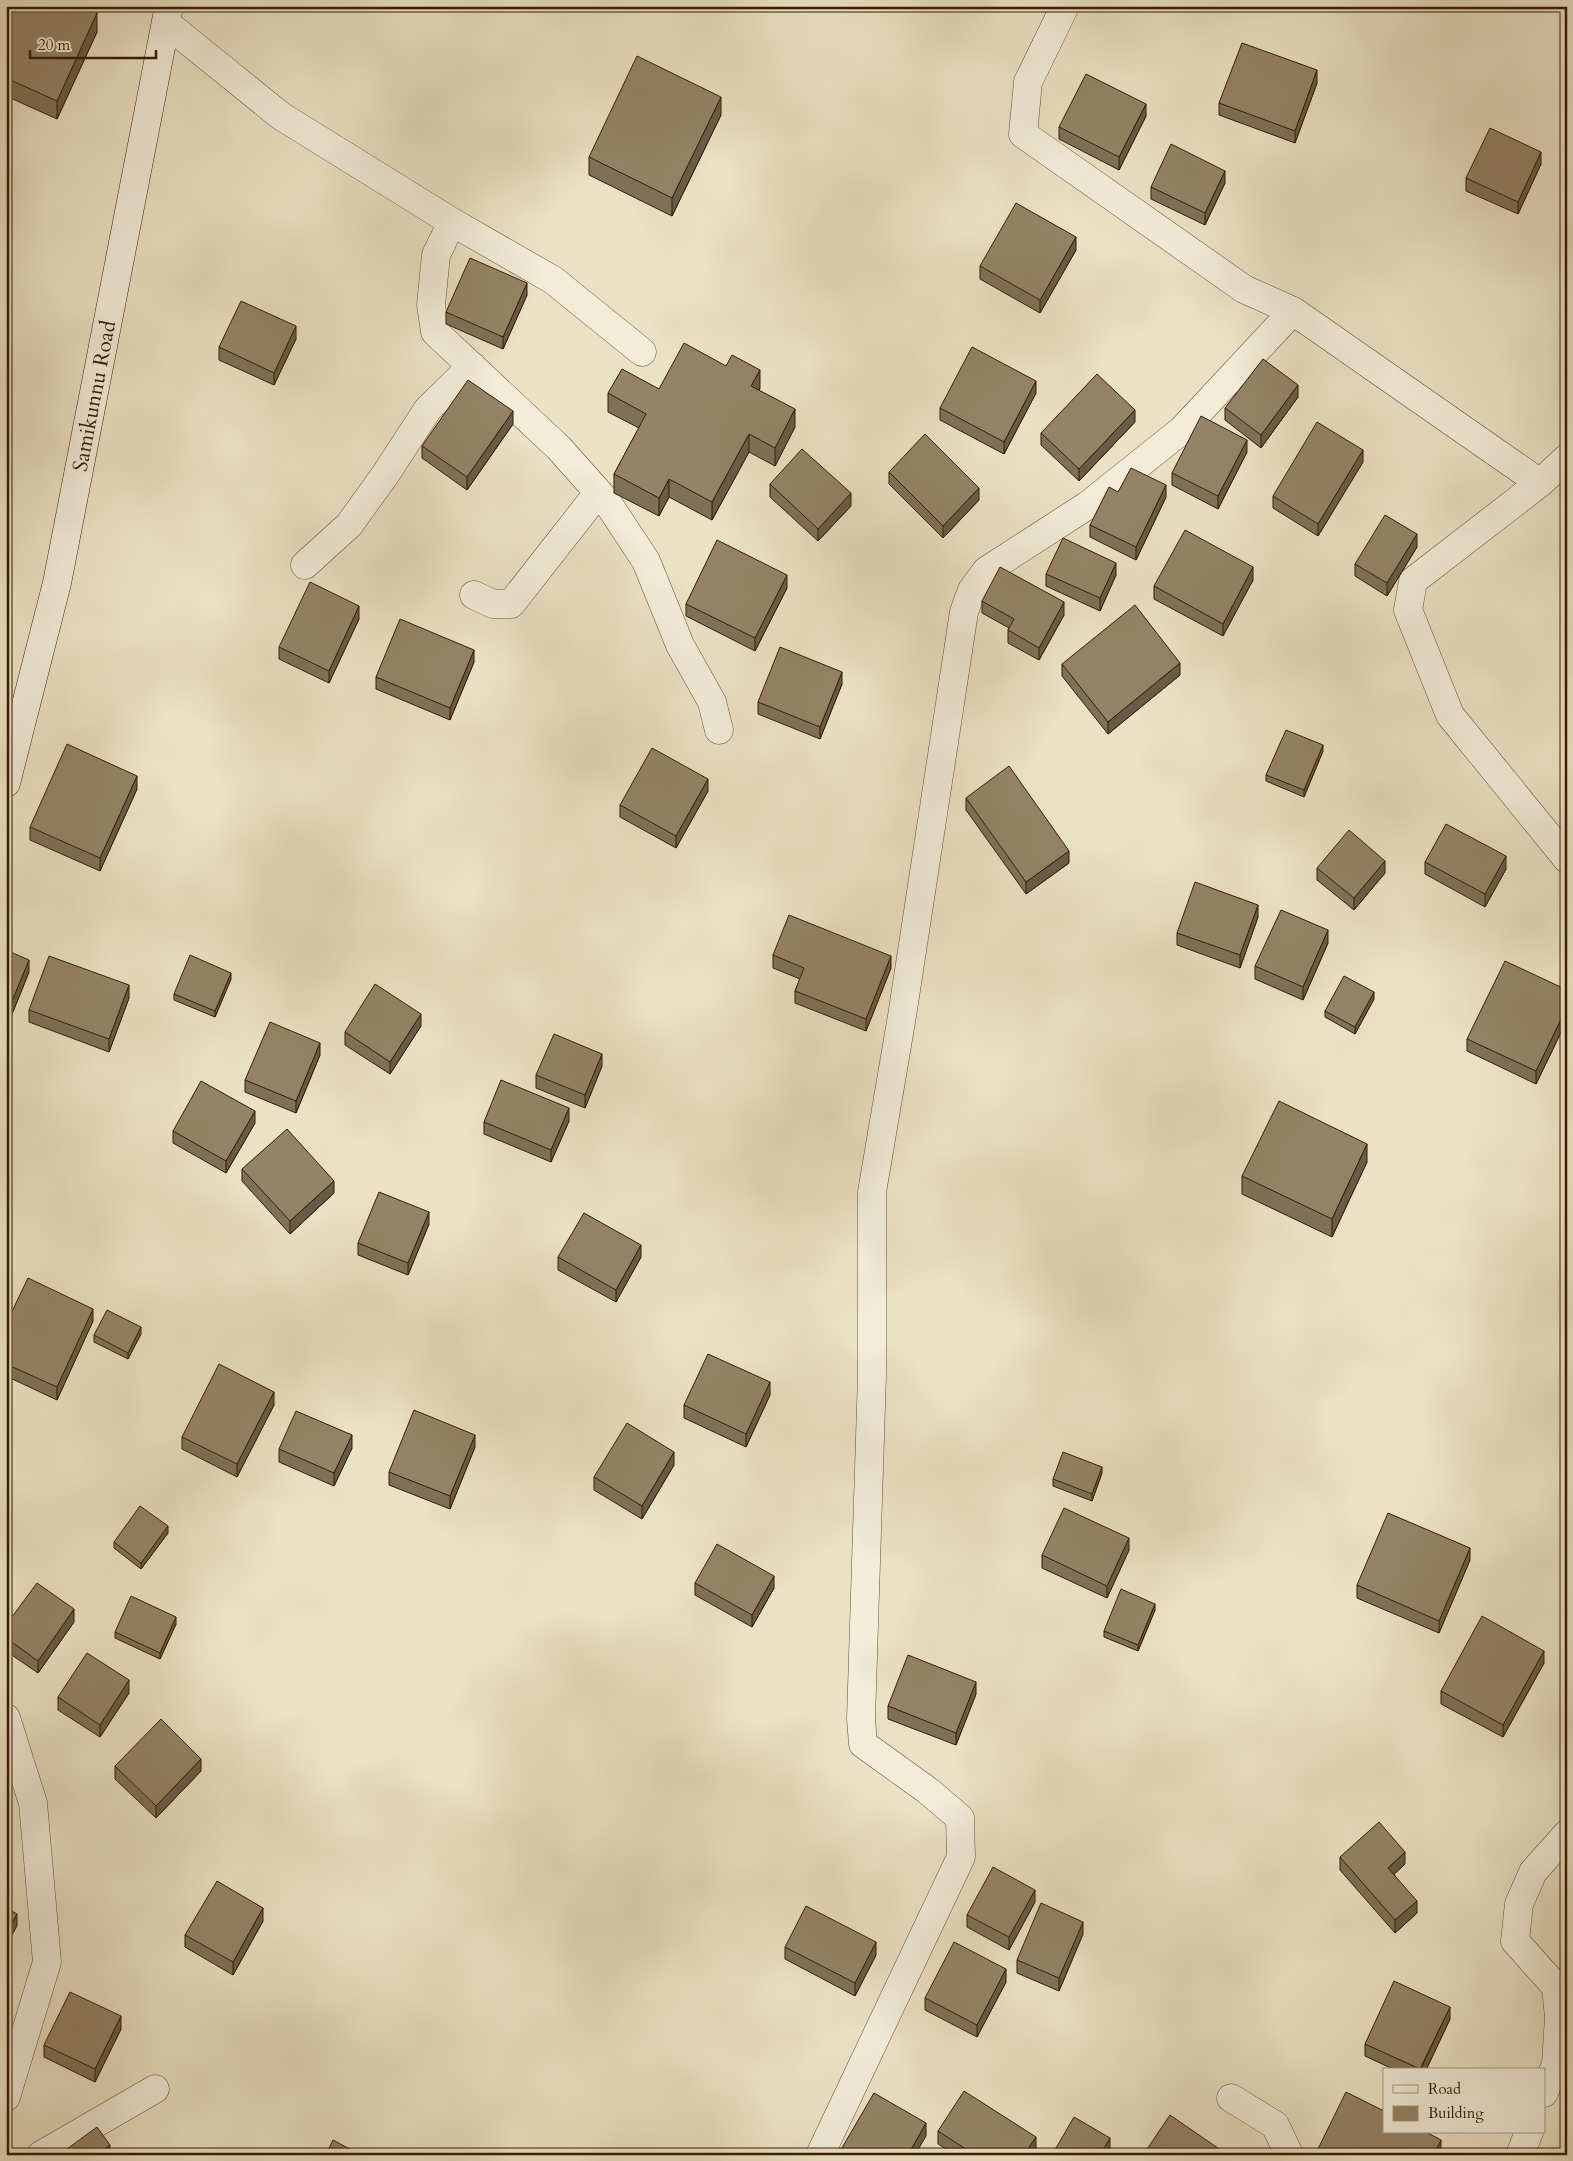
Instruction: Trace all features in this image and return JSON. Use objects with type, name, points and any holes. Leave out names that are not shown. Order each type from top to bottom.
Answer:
[{"type":"street","points":[[1065,6],[1028,82],[1023,134],[1244,289],[1293,312],[1540,483]]},
{"type":"street","points":[[168,15],[281,116],[452,222],[553,280],[642,352]]},
{"type":"street","name":"Samikunnu Road","points":[[6,782],[57,583],[168,15]]},
{"type":"street","points":[[452,222],[436,255],[431,305],[435,332],[559,448],[607,502],[646,561],[680,645],[712,702],[719,730]]},
{"type":"street","points":[[820,2155],[961,1857],[960,1818],[927,1790],[863,1744],[861,1719],[872,1375],[872,1192],[905,996],[964,612],[972,590],[986,571],[1088,505],[1182,430],[1293,312]]},
{"type":"street","points":[[305,564],[348,525],[385,475],[428,409],[472,366]]},
{"type":"street","points":[[1567,458],[1540,483],[1413,580],[1408,610],[1450,715],[1567,860]]},
{"type":"street","points":[[474,595],[493,604],[511,604],[598,492]]},
{"type":"street","points":[[6,1718],[33,1802],[47,1962],[6,2097]]},
{"type":"street","points":[[1546,2088],[1556,2064],[1559,2017],[1556,1987],[1515,1941],[1519,1904],[1533,1872],[1567,1834]]},
{"type":"street","points":[[41,2155],[155,2089]]},
{"type":"street","points":[[1231,2098],[1275,2125],[1288,2152],[1287,2155]]},
{"type":"street","points":[[1520,2155],[1528,2134]]},
{"type":"building","points":[[6,6],[82,6],[97,13],[57,101],[6,78],[6,26],[9,21],[6,20]]},
{"type":"building","points":[[1242,43],[1317,70],[1295,131],[1219,103]]},
{"type":"building","points":[[637,56],[721,97],[672,198],[589,157]]},
{"type":"building","points":[[1086,74],[1146,104],[1119,157],[1059,127]]},
{"type":"building","points":[[1490,128],[1541,152],[1518,202],[1466,178]]},
{"type":"building","points":[[1171,144],[1225,171],[1205,213],[1151,187]]},
{"type":"building","points":[[1016,203],[1076,237],[1040,300],[980,266]]},
{"type":"building","points":[[470,258],[527,283],[503,337],[446,312]]},
{"type":"building","points":[[241,301],[296,326],[274,373],[219,347]]},
{"type":"building","points":[[684,343],[726,366],[732,355],[760,370],[751,386],[795,409],[775,448],[749,434],[712,502],[669,479],[659,498],[614,474],[646,414],[608,393],[622,369],[659,389]]},
{"type":"building","points":[[972,347],[1036,381],[1004,442],[940,408]]},
{"type":"building","points":[[1263,359],[1298,385],[1261,435],[1225,408]]},
{"type":"building","points":[[1097,374],[1135,410],[1079,469],[1041,433]]},
{"type":"building","points":[[468,380],[513,411],[467,477],[422,446]]},
{"type":"building","points":[[1201,416],[1247,440],[1218,496],[1172,473]]},
{"type":"building","points":[[1317,422],[1363,450],[1318,524],[1273,496]]},
{"type":"building","points":[[925,434],[979,488],[943,526],[889,472]]},
{"type":"building","points":[[802,449],[851,493],[818,529],[770,484]]},
{"type":"building","points":[[1131,468],[1166,485],[1136,547],[1090,525],[1109,487],[1118,492]]},
{"type":"building","points":[[1385,515],[1417,534],[1387,583],[1355,564]]},
{"type":"building","points":[[1185,530],[1253,567],[1223,624],[1154,586]]},
{"type":"building","points":[[1063,538],[1116,563],[1100,598],[1046,574]]},
{"type":"building","points":[[717,540],[787,575],[755,638],[686,604]]},
{"type":"building","points":[[1000,567],[1064,602],[1039,648],[1008,630],[1014,619],[982,601]]},
{"type":"building","points":[[310,582],[359,606],[329,671],[279,647]]},
{"type":"building","points":[[1135,605],[1180,663],[1108,722],[1062,664]]},
{"type":"building","points":[[400,619],[474,650],[450,708],[376,677]]},
{"type":"building","points":[[780,647],[842,672],[820,727],[758,702]]},
{"type":"building","points":[[1286,730],[1323,745],[1304,790],[1266,775]]},
{"type":"building","points":[[67,744],[137,776],[100,858],[30,827]]},
{"type":"building","points":[[652,748],[708,779],[676,836],[620,805]]},
{"type":"building","points":[[1009,766],[1069,851],[1026,882],[966,798]]},
{"type":"building","points":[[1446,824],[1506,856],[1485,894],[1425,862]]},
{"type":"building","points":[[1349,830],[1385,861],[1354,898],[1317,868]]},
{"type":"building","points":[[1195,882],[1258,905],[1240,955],[1177,933]]},
{"type":"building","points":[[1281,910],[1328,930],[1303,987],[1255,966]]},
{"type":"building","points":[[789,915],[891,956],[866,1019],[795,991],[804,968],[773,955]]},
{"type":"building","points":[[6,950],[29,960],[8,1011],[6,1010]]},
{"type":"building","points":[[190,955],[231,973],[215,1011],[174,994]]},
{"type":"building","points":[[49,956],[129,985],[109,1039],[29,1010]]},
{"type":"building","points":[[1505,961],[1567,990],[1567,1007],[1536,1071],[1467,1039]]},
{"type":"building","points":[[1344,976],[1374,992],[1355,1027],[1325,1011]]},
{"type":"building","points":[[375,984],[421,1014],[390,1062],[345,1032]]},
{"type":"building","points":[[270,1022],[320,1043],[296,1101],[245,1080]]},
{"type":"building","points":[[554,1034],[602,1054],[585,1095],[536,1075]]},
{"type":"building","points":[[501,1080],[569,1108],[551,1150],[484,1122]]},
{"type":"building","points":[[201,1081],[255,1111],[226,1161],[173,1131]]},
{"type":"building","points":[[1279,1101],[1367,1144],[1332,1219],[1242,1176]]},
{"type":"building","points":[[287,1129],[334,1181],[290,1221],[242,1169]]},
{"type":"building","points":[[379,1192],[429,1212],[408,1263],[358,1243]]},
{"type":"building","points":[[584,1213],[641,1245],[616,1290],[558,1257]]},
{"type":"building","points":[[28,1278],[93,1309],[57,1387],[6,1364],[6,1324]]},
{"type":"building","points":[[107,1310],[141,1327],[128,1353],[94,1335]]},
{"type":"building","points":[[708,1354],[770,1382],[746,1434],[684,1405]]},
{"type":"building","points":[[219,1364],[274,1392],[237,1464],[182,1437]]},
{"type":"building","points":[[414,1410],[475,1435],[450,1496],[389,1472]]},
{"type":"building","points":[[296,1411],[352,1435],[334,1473],[279,1449]]},
{"type":"building","points":[[627,1423],[674,1452],[642,1506],[594,1477]]},
{"type":"building","points":[[1063,1452],[1102,1467],[1092,1494],[1053,1479]]},
{"type":"building","points":[[140,1506],[168,1526],[141,1563],[114,1542]]},
{"type":"building","points":[[1064,1508],[1129,1538],[1107,1586],[1042,1555]]},
{"type":"building","points":[[1388,1513],[1470,1548],[1439,1621],[1357,1585]]},
{"type":"building","points":[[717,1544],[774,1576],[752,1615],[695,1583]]},
{"type":"building","points":[[37,1583],[74,1609],[38,1661],[6,1638],[6,1625]]},
{"type":"building","points":[[1121,1589],[1155,1604],[1138,1645],[1104,1631]]},
{"type":"building","points":[[131,1596],[176,1617],[160,1653],[115,1632]]},
{"type":"building","points":[[1482,1616],[1544,1651],[1503,1725],[1441,1691]]},
{"type":"building","points":[[87,1653],[129,1680],[100,1725],[58,1697]]},
{"type":"building","points":[[908,1655],[976,1682],[956,1733],[888,1706]]},
{"type":"building","points":[[161,1719],[201,1759],[156,1806],[115,1766]]},
{"type":"building","points":[[1379,1822],[1405,1852],[1388,1868],[1417,1901],[1395,1920],[1340,1857]]},
{"type":"building","points":[[993,1867],[1035,1890],[1009,1937],[967,1915]]},
{"type":"building","points":[[217,1881],[263,1908],[233,1962],[185,1935]]},
{"type":"building","points":[[1041,1903],[1083,1922],[1059,1978],[1017,1960]]},
{"type":"building","points":[[806,1906],[876,1942],[855,1983],[785,1947]]},
{"type":"building","points":[[6,1908],[17,1914],[6,1934]]},
{"type":"building","points":[[954,1942],[1006,1969],[977,2025],[925,1998]]},
{"type":"building","points":[[1394,1981],[1450,2007],[1420,2068],[1365,2044]]},
{"type":"building","points":[[70,1992],[121,2016],[95,2069],[44,2045]]},
{"type":"building","points":[[964,2091],[1036,2137],[1024,2155],[975,2155],[938,2131]]},
{"type":"building","points":[[1346,2092],[1383,2110],[1383,2134],[1430,2134],[1441,2140],[1434,2155],[1315,2155]]},
{"type":"building","points":[[874,2093],[926,2123],[908,2155],[842,2155],[839,2153]]},
{"type":"building","points":[[1170,2115],[1228,2155],[1143,2155]]},
{"type":"building","points":[[1074,2117],[1110,2138],[1100,2155],[1052,2155]]},
{"type":"building","points":[[97,2127],[110,2145],[97,2155],[71,2155],[67,2149]]},
{"type":"building","points":[[333,2140],[361,2155],[326,2155]]}]
